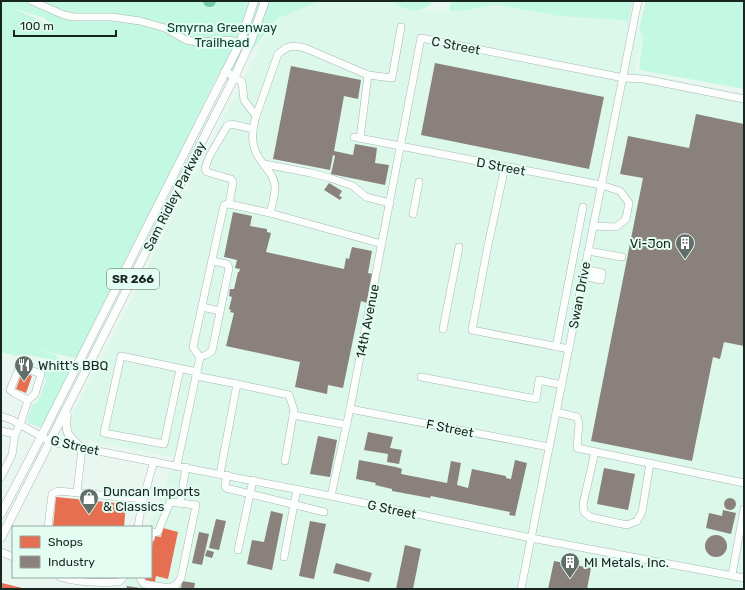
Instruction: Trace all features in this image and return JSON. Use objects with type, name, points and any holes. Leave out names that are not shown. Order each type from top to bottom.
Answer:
[{"type":"main road","name":"Sam Ridley Parkway","points":[[1,514],[240,43],[254,1]]},
{"type":"main road","name":"Sam Ridley Parkway","points":[[1,538],[51,442],[235,76],[252,38],[265,1]]},
{"type":"main road","points":[[68,407],[65,425],[68,435],[82,448]]},
{"type":"street","points":[[32,1],[64,15],[74,17],[112,17],[140,21],[165,28],[186,40],[198,42],[230,40],[240,43]]},
{"type":"street","name":"Swan Drive","points":[[521,589],[601,186],[624,78],[638,1]]},
{"type":"street","points":[[270,213],[275,188],[273,179],[269,170],[259,158],[252,140],[256,116],[278,54],[286,47],[295,46],[305,48],[368,75],[392,78],[401,27]]},
{"type":"street","name":"C Street","points":[[401,147],[421,38],[624,78]]},
{"type":"street","points":[[225,71],[235,76],[242,82],[244,100],[256,116]]},
{"type":"street","points":[[368,75],[357,138],[401,147]]},
{"type":"street","points":[[624,78],[644,79],[744,99]]},
{"type":"street","points":[[229,204],[233,182],[231,179],[207,172],[205,169],[209,157],[227,126],[231,124],[253,129]]},
{"type":"street","name":"D Street","points":[[401,147],[620,191],[629,203],[626,219],[616,227],[593,226]]},
{"type":"street","name":"14th Avenue","points":[[332,496],[401,147]]},
{"type":"street","points":[[264,164],[330,178],[354,186],[366,197],[390,202]]},
{"type":"street","points":[[505,167],[472,330],[569,349]]},
{"type":"street","points":[[413,214],[419,182]]},
{"type":"street","points":[[178,465],[200,357],[194,347],[224,205],[229,204],[270,213],[382,244]]},
{"type":"street","points":[[556,346],[583,208]]},
{"type":"street","points":[[443,329],[459,247]]},
{"type":"street","points":[[588,251],[622,257]]},
{"type":"street","points":[[200,357],[212,351],[229,268],[227,264],[212,261]]},
{"type":"street","points":[[202,307],[220,311]]},
{"type":"street","points":[[180,369],[164,444],[104,433],[121,356],[180,369],[237,384],[289,395],[294,414],[285,461]]},
{"type":"street","points":[[1,477],[12,455],[16,434],[28,400],[35,394],[42,374],[20,366],[10,390],[28,400]]},
{"type":"street","points":[[421,377],[536,399],[539,380],[562,385]]},
{"type":"street","points":[[237,384],[224,474],[226,488],[324,512]]},
{"type":"street","name":"F Street","points":[[350,409],[549,447]]},
{"type":"street","points":[[556,412],[577,417],[579,423],[577,448],[744,483]]},
{"type":"street","points":[[294,414],[347,425]]},
{"type":"street","name":"G Street","points":[[1,416],[51,442],[224,474],[531,538],[744,578]]},
{"type":"street","points":[[1,431],[16,434]]},
{"type":"street","points":[[77,492],[82,448]]},
{"type":"street","points":[[595,452],[583,504],[584,512],[590,517],[627,525],[637,521],[642,512],[650,463]]},
{"type":"street","points":[[138,526],[143,499],[154,461]]},
{"type":"street","points":[[180,503],[186,467]]},
{"type":"street","points":[[238,550],[253,480]]},
{"type":"street","points":[[284,557],[297,489]]},
{"type":"street","points":[[48,526],[52,494],[58,491],[143,499]]},
{"type":"street","points":[[140,578],[144,584],[170,588],[176,585],[181,578],[196,505],[170,502],[158,532],[152,533]]},
{"type":"street","points":[[732,575],[744,509]]},
{"type":"street","points":[[1,552],[12,557]]},
{"type":"street","points":[[63,578],[102,582],[119,582],[123,578]]},
{"type":"shaded area","points":[[322,1],[396,1],[420,11],[462,11],[496,5],[559,16],[625,20],[643,38],[634,71],[744,94],[744,589],[124,589],[129,578],[152,578],[152,526],[149,526],[166,484],[173,457],[62,435],[263,41],[271,21]]},
{"type":"green space","name":"Smyrna Greenway Trailhead","points":[[1,1],[320,1],[277,19],[228,80],[219,73],[78,359],[36,349],[56,355],[58,361],[64,362],[66,359],[74,364],[43,425],[39,427],[28,423],[27,420],[32,405],[37,403],[46,381],[44,372],[50,359],[23,354],[16,356],[1,352],[1,7],[4,6],[1,6]],"holes":[[[10,7],[44,18],[53,26],[46,25],[39,20]]]},
{"type":"green space","points":[[393,1],[435,1],[419,10],[409,10]]},
{"type":"green space","points":[[451,1],[633,1],[628,24],[625,20],[559,16],[496,5],[462,11],[449,11]]},
{"type":"green space","points":[[646,1],[744,1],[744,89],[639,70],[643,38],[639,29]]},
{"type":"building: Shops","name":"Whitt's BBQ","points":[[22,372],[32,376],[26,393],[16,389]]},
{"type":"building: Shops","name":"Duncan Imports & Classics","points":[[56,497],[126,504],[124,526],[53,526]]},
{"type":"building: Shops","points":[[163,528],[178,532],[168,579],[156,576],[155,582],[145,580],[146,578],[152,578],[152,547],[154,536],[161,537]]},
{"type":"building: Shops","points":[[2,583],[22,588],[22,589],[1,589]]},
{"type":"building: Industry","points":[[435,63],[604,97],[589,169],[421,135]]},
{"type":"building: Industry","points":[[291,66],[361,80],[358,99],[344,96],[334,151],[353,155],[355,144],[377,148],[375,163],[389,165],[385,185],[331,174],[335,156],[333,155],[330,170],[273,159]]},
{"type":"building: Industry","name":"Vi-Jon","points":[[696,114],[744,124],[744,346],[724,342],[720,359],[713,357],[692,461],[591,441],[643,178],[620,174],[628,136],[689,148]]},
{"type":"building: Industry","points":[[329,183],[342,191],[339,196],[342,197],[340,200],[324,190]]},
{"type":"building: Industry","points":[[233,212],[252,216],[250,226],[267,229],[267,232],[271,233],[266,252],[344,269],[346,258],[349,259],[352,247],[372,251],[368,273],[373,274],[367,303],[361,301],[343,388],[328,385],[327,394],[295,387],[300,362],[226,346],[234,313],[230,312],[231,310],[229,309],[232,297],[229,296],[230,289],[234,289],[240,269],[235,268],[237,260],[224,257]]},
{"type":"building: Industry","points":[[368,432],[393,437],[390,448],[402,450],[399,464],[387,462],[388,454],[364,450]]},
{"type":"building: Industry","points":[[318,436],[337,440],[330,477],[310,474]]},
{"type":"building: Industry","points":[[359,460],[402,469],[401,474],[447,483],[451,461],[461,463],[457,485],[468,488],[472,469],[506,476],[506,478],[511,479],[515,460],[527,463],[515,516],[509,515],[510,512],[431,496],[430,498],[392,491],[392,489],[375,485],[376,483],[356,479]]},
{"type":"building: Industry","points":[[604,468],[635,474],[628,510],[597,504]]},
{"type":"building: Industry","points":[[728,498],[732,498],[736,504],[732,510],[728,510],[724,506],[724,502]]},
{"type":"building: Industry","points":[[723,510],[736,513],[731,534],[706,528],[709,513],[722,516]]},
{"type":"building: Industry","points":[[271,511],[283,514],[272,570],[247,564],[252,540],[264,542]]},
{"type":"building: Industry","points":[[216,519],[226,521],[219,550],[209,548]]},
{"type":"building: Industry","points":[[310,521],[326,524],[314,579],[299,576]]},
{"type":"building: Industry","points":[[199,532],[209,534],[202,565],[192,563]]},
{"type":"building: Industry","points":[[716,535],[724,538],[727,546],[724,554],[716,557],[708,554],[705,546],[708,538]]},
{"type":"building: Industry","points":[[405,545],[421,549],[413,589],[396,589]]},
{"type":"building: Industry","points":[[207,550],[214,552],[212,558],[205,556]]},
{"type":"building: Industry","name":"MI Metals, Inc.","points":[[554,561],[591,568],[587,589],[548,589]]},
{"type":"building: Industry","points":[[336,563],[372,573],[369,582],[333,573]]},
{"type":"building: Industry","points":[[182,581],[195,583],[194,589],[181,589]]},
{"type":"building: Industry","points":[[127,586],[140,588],[140,589],[126,589]]},
{"type":"place","name":"Vi-Jon","points":[[685,260]]},
{"type":"place","name":"Whitt's BBQ","points":[[24,382]]},
{"type":"place","name":"Duncan Imports & Classics","points":[[89,515]]},
{"type":"place","name":"MI Metals, Inc.","points":[[570,579]]}]
